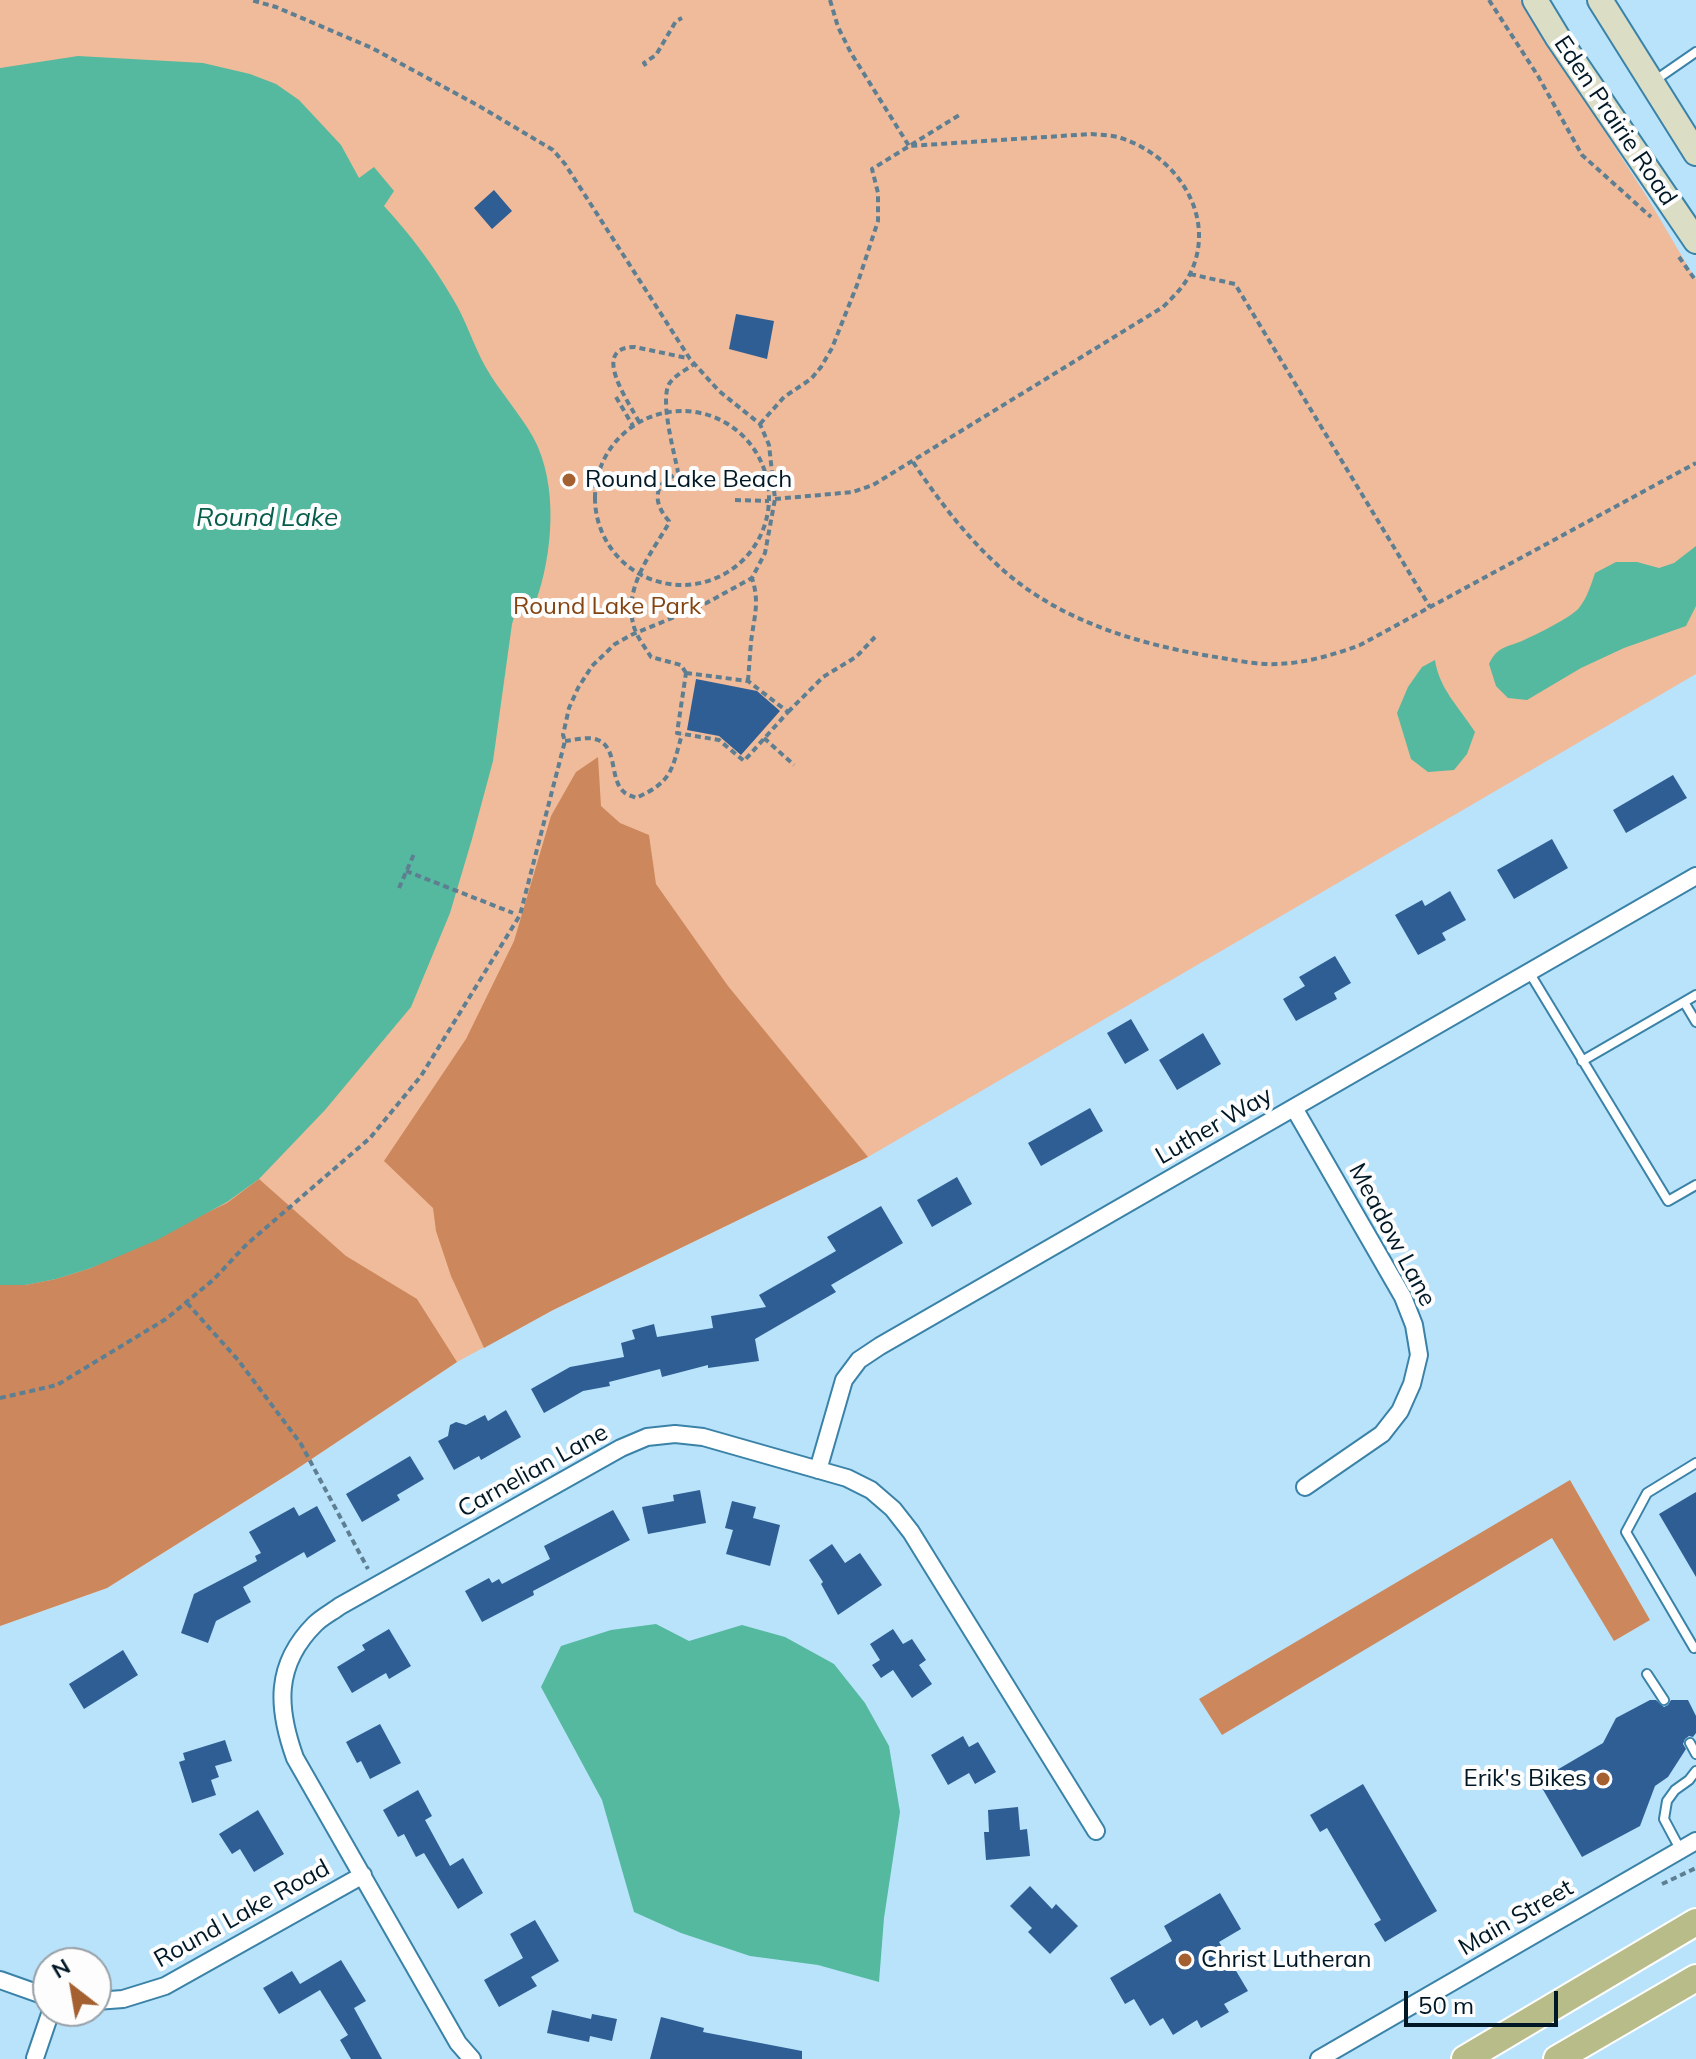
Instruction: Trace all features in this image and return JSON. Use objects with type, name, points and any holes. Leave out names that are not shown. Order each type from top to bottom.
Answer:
[{"type":"main road","name":"Eden Prairie Road","points":[[1535,0],[1687,248]]},
{"type":"main road","name":"Eden Prairie Road","points":[[1600,0],[1696,153]]},
{"type":"main road","points":[[1465,2059],[1696,1922]]},
{"type":"main road","points":[[1557,2059],[1696,1978]]},
{"type":"main road","points":[[1586,2059],[1696,1995]]},
{"type":"street","name":"Luther Way","points":[[818,1470],[844,1380],[859,1360],[1696,876]]},
{"type":"street","name":"Meadow Lane","points":[[1294,1108],[1403,1297],[1414,1325],[1419,1355],[1412,1384],[1400,1411],[1382,1434],[1305,1487]]},
{"type":"street","name":"Carnelian Lane","points":[[472,2059],[458,2043],[295,1758],[285,1730],[281,1701],[285,1673],[297,1646],[316,1623],[377,1585],[621,1448],[647,1437],[675,1434],[703,1437],[847,1478],[871,1490],[893,1509],[911,1532],[1096,1831]]},
{"type":"street","name":"Main Street","points":[[1319,2059],[1696,1841]]},
{"type":"street","name":"Round Lake Road","points":[[112,2000],[165,1986],[363,1875]]},
{"type":"street","points":[[0,1980],[32,1991]]},
{"type":"street","points":[[35,2058],[46,2027]]},
{"type":"lane","points":[[1652,83],[1696,52]]},
{"type":"lane","points":[[1529,972],[1668,1201],[1696,1185]]},
{"type":"lane","points":[[1582,1061],[1696,995]]},
{"type":"lane","points":[[1684,1002],[1696,1022]]},
{"type":"lane","points":[[1694,1648],[1626,1532],[1647,1493],[1696,1463]]},
{"type":"lane","points":[[1647,1674],[1664,1700]]},
{"type":"lane","points":[[1690,1743],[1696,1754]]},
{"type":"lane","points":[[1681,1850],[1664,1819],[1667,1801],[1696,1771]]},
{"type":"path","points":[[0,1398],[57,1385],[166,1319],[370,1138],[421,1076],[520,915],[565,741],[563,735],[569,708],[592,666],[615,644],[636,632],[701,606],[752,578],[765,553],[772,500],[769,445],[760,424],[719,391],[690,359],[553,150],[372,48],[276,7],[251,0]]},
{"type":"path","points":[[830,0],[838,27],[851,53],[909,146]]},
{"type":"path","points":[[1489,0],[1538,76],[1582,155],[1651,217]]},
{"type":"path","points":[[646,66],[644,63],[656,55],[676,21],[682,18]]},
{"type":"path","points":[[760,424],[784,397],[811,379],[832,348],[878,221],[878,193],[872,169],[961,114]]},
{"type":"path","points":[[735,500],[772,500],[853,492],[873,485],[1163,307],[1180,291],[1190,274],[1197,254],[1199,231],[1190,195],[1161,158],[1134,143],[1118,136],[1091,134],[909,146]]},
{"type":"path","points":[[1687,248],[1696,281]]},
{"type":"path","points":[[1190,274],[1235,284],[1430,607]]},
{"type":"path","points":[[639,422],[613,371],[617,352],[635,347],[690,359]]},
{"type":"path","points":[[694,364],[670,382],[666,395],[678,472],[665,481],[658,493],[658,505],[669,523],[640,574],[631,612],[636,632],[651,657],[681,665],[686,673],[677,733],[719,740],[744,761],[823,677],[856,657],[875,637]]},
{"type":"path","points":[[616,397],[633,426]]},
{"type":"path","points":[[667,412],[705,414],[725,422],[751,444],[761,462],[772,500],[754,546],[726,573],[702,583],[676,585],[651,580],[628,567],[610,547],[598,524],[594,497],[599,471],[611,447],[639,422],[667,412]]},
{"type":"path","points":[[913,462],[948,512],[1004,571],[1031,591],[1091,625],[1192,654],[1277,664],[1332,656],[1360,645],[1696,463]]},
{"type":"path","points":[[748,681],[757,605],[752,578]]},
{"type":"path","points":[[686,673],[748,681],[788,712]]},
{"type":"path","points":[[565,741],[583,738],[598,740],[609,750],[615,777],[623,792],[636,798],[667,780],[682,734]]},
{"type":"path","points":[[764,738],[794,765]]},
{"type":"path","points":[[399,888],[414,854]]},
{"type":"path","points":[[406,871],[513,913]]},
{"type":"path","points":[[187,1303],[238,1360],[301,1444],[377,1585]]},
{"type":"green space","name":"Round Lake Park","points":[[0,0],[1520,0],[1647,197],[1696,280],[1696,674],[868,1157],[553,1310],[457,1362],[292,1472],[107,1588],[0,1626]]},
{"type":"shaded area","points":[[598,757],[601,806],[620,823],[649,835],[656,884],[728,986],[868,1157],[553,1310],[484,1348],[451,1276],[436,1231],[433,1208],[384,1161],[466,1039],[514,941],[551,816],[576,772]]},
{"type":"shaded area","points":[[259,1179],[346,1256],[417,1299],[457,1362],[292,1472],[107,1588],[0,1626],[0,1285],[25,1285],[91,1268],[227,1203]]},
{"type":"shaded area","points":[[1570,1480],[1650,1620],[1614,1641],[1552,1538],[1222,1735],[1199,1699]]},
{"type":"water","name":"Round Lake","points":[[78,56],[203,63],[250,74],[276,84],[299,100],[341,145],[359,178],[374,167],[394,191],[384,206],[438,274],[458,307],[485,366],[533,437],[547,476],[549,542],[535,604],[519,601],[512,624],[493,761],[450,913],[411,1007],[325,1110],[259,1179],[227,1202],[157,1240],[91,1268],[25,1285],[0,1285],[0,68]]},
{"type":"water","points":[[1696,546],[1696,606],[1686,626],[1624,648],[1581,668],[1527,700],[1508,698],[1496,686],[1489,664],[1496,653],[1575,612],[1584,600],[1595,573],[1616,562],[1637,562],[1659,568],[1674,563]]},
{"type":"water","points":[[1435,660],[1445,689],[1475,732],[1467,754],[1454,770],[1428,772],[1411,759],[1397,713],[1408,687],[1422,667]]},
{"type":"water","points":[[656,1624],[689,1641],[742,1625],[785,1637],[834,1664],[865,1703],[889,1746],[900,1812],[884,1918],[879,1982],[818,1965],[750,1956],[681,1933],[634,1912],[602,1800],[541,1687],[561,1646],[611,1630]]},
{"type":"building","points":[[494,190],[512,211],[492,229],[474,208]]},
{"type":"building","points":[[736,314],[774,321],[767,359],[729,349]]},
{"type":"building","points":[[696,679],[757,691],[780,711],[741,755],[719,736],[687,730]]},
{"type":"building","points":[[1673,775],[1687,798],[1626,833],[1613,810]]},
{"type":"building","points":[[1552,839],[1568,868],[1514,899],[1497,870]]},
{"type":"building","points":[[1450,891],[1466,920],[1442,933],[1446,940],[1418,955],[1395,915],[1422,900],[1425,906]]},
{"type":"building","points":[[1335,956],[1351,983],[1334,993],[1337,999],[1296,1021],[1283,999],[1305,986],[1299,977]]},
{"type":"building","points":[[1131,1019],[1149,1050],[1125,1064],[1107,1033]]},
{"type":"building","points":[[1203,1033],[1221,1064],[1177,1090],[1159,1060]]},
{"type":"building","points":[[1090,1108],[1103,1131],[1041,1166],[1028,1143]]},
{"type":"building","points":[[957,1177],[972,1204],[932,1227],[917,1200]]},
{"type":"building","points":[[881,1206],[903,1243],[831,1285],[836,1292],[755,1339],[759,1361],[708,1368],[708,1365],[662,1377],[660,1369],[609,1382],[610,1386],[583,1391],[544,1413],[531,1389],[570,1367],[624,1357],[621,1343],[635,1339],[632,1330],[654,1324],[657,1337],[713,1328],[711,1316],[766,1307],[759,1295],[836,1251],[827,1237]]},
{"type":"building","points":[[506,1410],[521,1437],[481,1460],[479,1456],[454,1470],[438,1441],[448,1436],[450,1425],[456,1422],[466,1425],[485,1415],[488,1421]]},
{"type":"building","points":[[410,1456],[424,1479],[397,1495],[400,1500],[362,1522],[346,1494]]},
{"type":"building","points":[[700,1490],[706,1523],[648,1534],[642,1507],[674,1501],[673,1495]]},
{"type":"building","points":[[1696,1492],[1696,1577],[1659,1514]]},
{"type":"building","points":[[732,1501],[756,1507],[753,1518],[780,1525],[770,1566],[726,1554],[733,1530],[725,1528]]},
{"type":"building","points":[[317,1506],[336,1541],[307,1558],[304,1552],[243,1587],[251,1602],[216,1621],[208,1643],[181,1633],[194,1594],[257,1561],[255,1556],[261,1553],[249,1532],[294,1507],[299,1516]]},
{"type":"building","points":[[613,1510],[630,1540],[482,1622],[465,1591],[489,1578],[492,1583],[499,1579],[502,1584],[550,1559],[544,1546]]},
{"type":"building","points":[[832,1544],[845,1563],[860,1553],[882,1585],[838,1615],[809,1560]]},
{"type":"building","points":[[389,1629],[411,1666],[389,1679],[386,1673],[352,1693],[337,1667],[365,1650],[362,1645]]},
{"type":"building","points":[[893,1629],[903,1644],[912,1639],[926,1660],[919,1665],[932,1684],[912,1698],[893,1670],[881,1678],[872,1665],[880,1660],[870,1644]]},
{"type":"building","points":[[123,1650],[138,1675],[84,1709],[69,1684]]},
{"type":"building","name":"Erik's Bikes","points":[[1650,1700],[1656,1700],[1664,1707],[1671,1700],[1688,1700],[1696,1716],[1696,1733],[1685,1739],[1683,1744],[1686,1749],[1668,1777],[1655,1786],[1640,1826],[1582,1857],[1538,1781],[1603,1743],[1616,1718]]},
{"type":"building","points":[[380,1724],[401,1763],[370,1779],[346,1742]]},
{"type":"building","points":[[963,1736],[969,1747],[978,1742],[996,1772],[975,1784],[969,1773],[948,1785],[931,1755]]},
{"type":"building","points":[[225,1740],[232,1761],[215,1766],[219,1777],[211,1780],[216,1795],[192,1803],[179,1762],[185,1760],[183,1753]]},
{"type":"building","points":[[1363,1784],[1437,1911],[1385,1942],[1374,1924],[1381,1920],[1327,1828],[1320,1832],[1310,1815]]},
{"type":"building","points":[[418,1790],[432,1816],[425,1820],[450,1866],[463,1858],[483,1893],[458,1909],[424,1853],[416,1857],[404,1834],[398,1837],[383,1810]]},
{"type":"building","points":[[1018,1807],[1020,1830],[1027,1829],[1030,1856],[986,1860],[984,1832],[989,1832],[988,1810]]},
{"type":"building","points":[[258,1810],[284,1854],[254,1872],[240,1849],[232,1854],[219,1834]]},
{"type":"building","points":[[1030,1886],[1052,1909],[1056,1904],[1078,1926],[1050,1954],[1028,1932],[1032,1928],[1010,1906]]},
{"type":"building","name":"Christ Lutheran","points":[[1220,1893],[1241,1929],[1219,1942],[1248,1991],[1224,2004],[1229,2012],[1201,2028],[1197,2020],[1173,2035],[1163,2018],[1150,2026],[1134,1999],[1125,2004],[1110,1978],[1172,1941],[1164,1926]]},
{"type":"building","points":[[535,1920],[559,1961],[531,1977],[537,1986],[499,2007],[484,1980],[523,1958],[510,1934]]},
{"type":"building","points":[[341,1960],[366,2001],[354,2008],[382,2059],[351,2059],[340,2040],[348,2035],[320,1990],[279,2014],[263,1988],[292,1971],[300,1984]]},
{"type":"building","points":[[552,2010],[591,2019],[592,2014],[617,2019],[612,2041],[590,2036],[589,2042],[547,2033]]},
{"type":"building","points":[[661,2017],[704,2028],[703,2032],[802,2051],[802,2059],[650,2059]]},
{"type":"place","name":"Round Lake Beach","points":[[569,480]]},
{"type":"place","name":"Erik's Bikes","points":[[1603,1779]]},
{"type":"place","name":"Christ Lutheran","points":[[1185,1960]]}]
